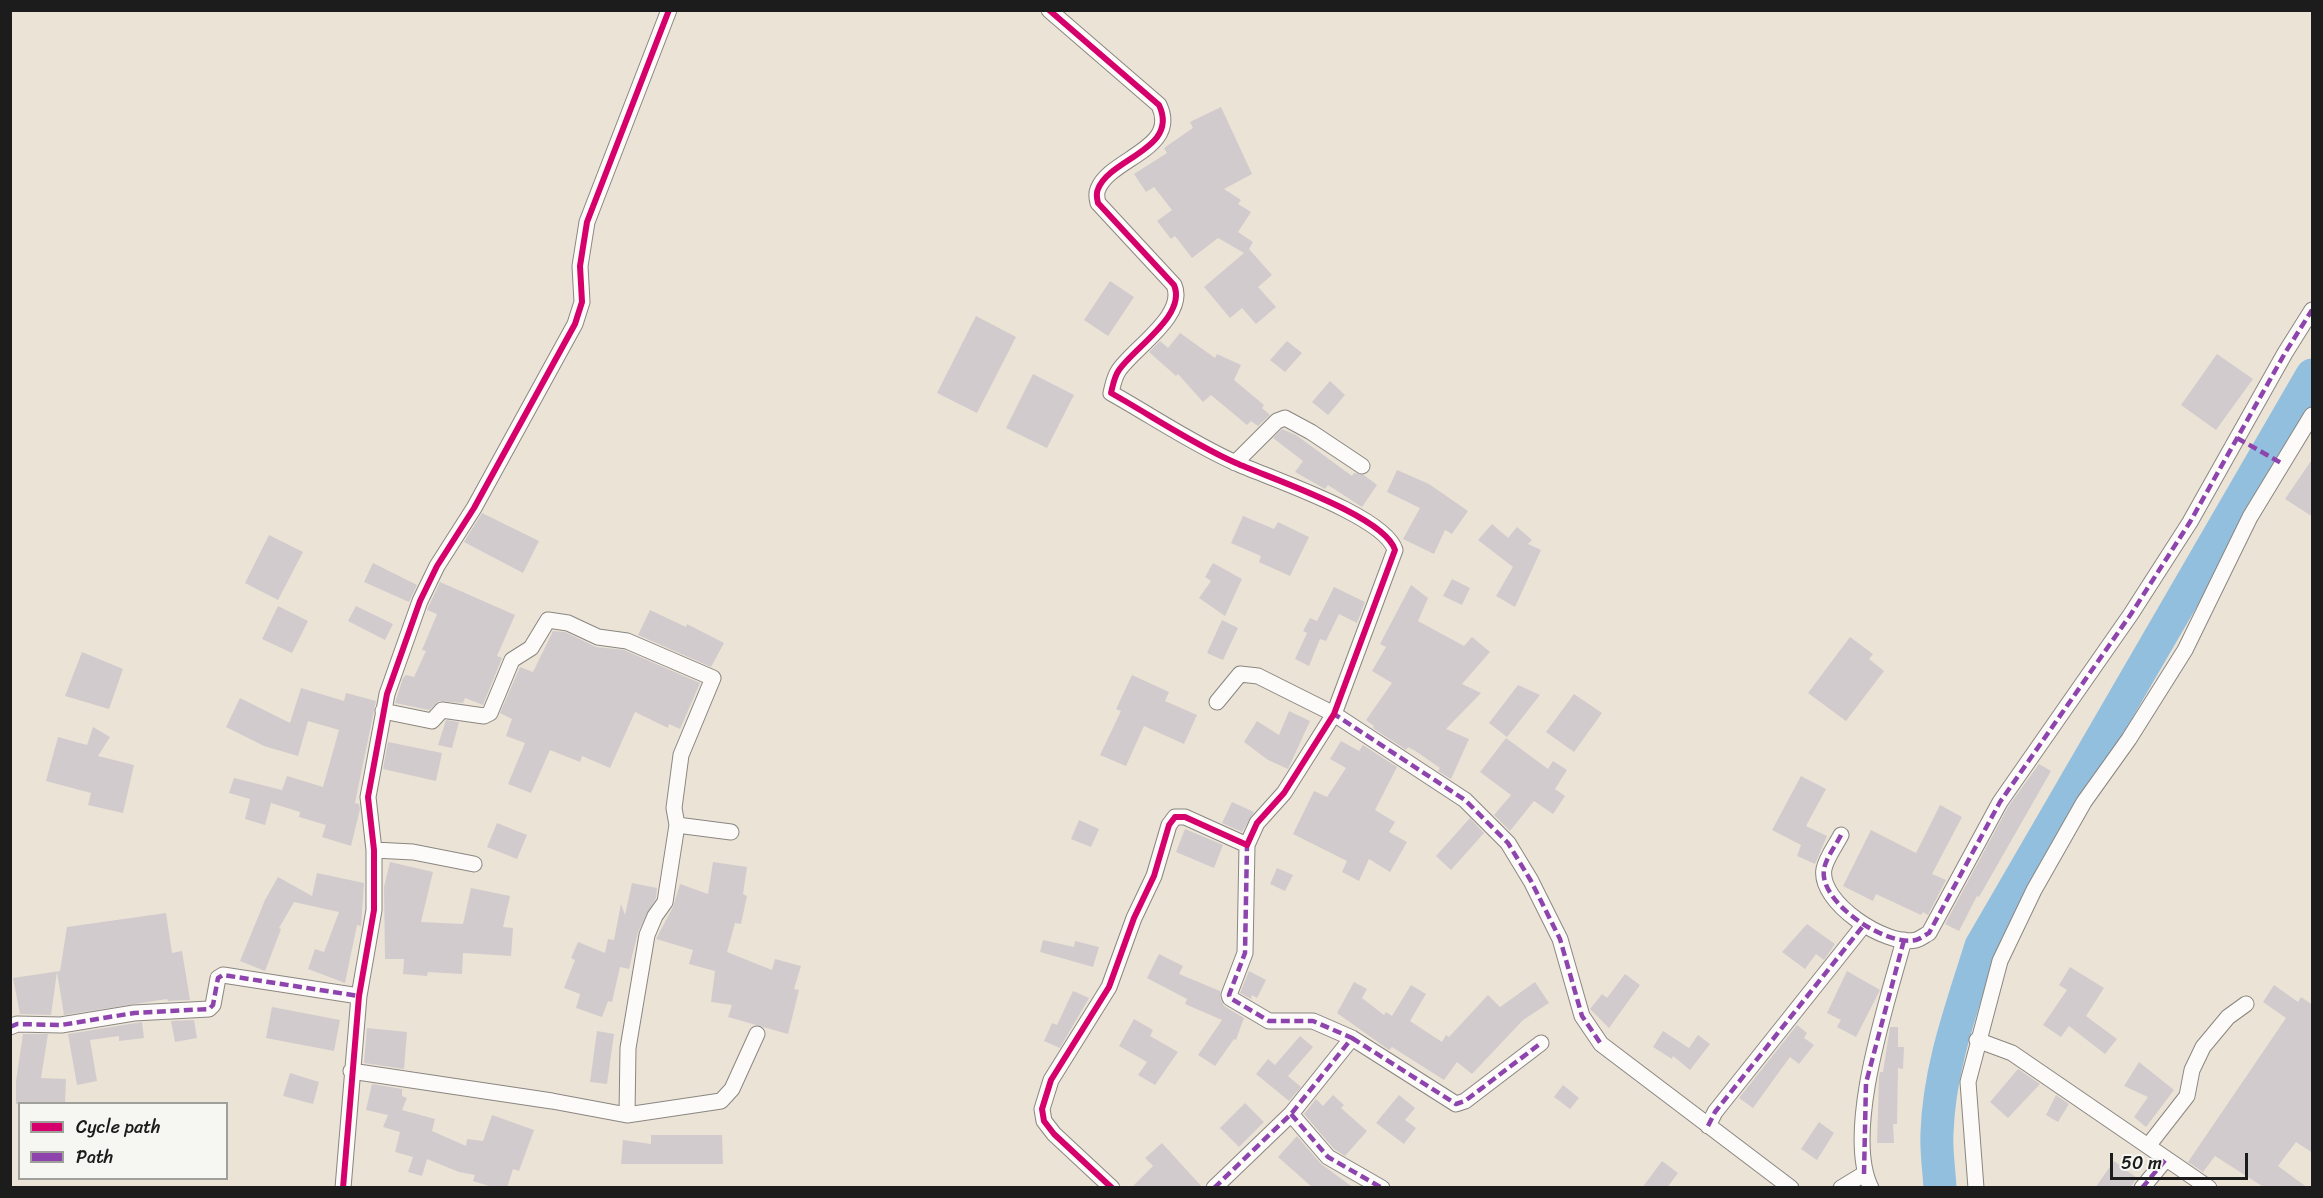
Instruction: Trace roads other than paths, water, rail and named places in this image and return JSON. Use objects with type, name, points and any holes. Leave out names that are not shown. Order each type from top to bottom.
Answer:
[{"type":"street","points":[[343,1188],[359,996],[374,910],[374,850],[368,797],[383,711],[420,602],[437,566],[474,508],[575,324],[582,302],[580,266],[587,222],[669,10]]},
{"type":"street","points":[[1049,10],[1159,105],[1165,117],[1162,128],[1151,144],[1104,180],[1097,190],[1098,203],[1174,285],[1178,294],[1176,306],[1118,371],[1111,393],[1235,462],[1338,506],[1384,534],[1392,541],[1395,550],[1334,714],[1284,793],[1257,823],[1247,845],[1245,953],[1229,995],[1236,1003],[1269,1021],[1313,1021],[1352,1038],[1456,1104],[1465,1101],[1541,1043]]},
{"type":"street","points":[[1841,835],[1824,870],[1828,889],[1863,926],[1904,940],[1917,940],[1929,933],[2000,802],[2131,614],[2190,522],[2285,353],[2313,310]]},
{"type":"street","points":[[1976,1188],[1968,1082],[1977,1040],[2000,961],[2034,890],[2084,802],[2129,739],[2185,650],[2250,517],[2313,415]]},
{"type":"street","points":[[1235,462],[1276,421],[1285,418],[1311,432],[1362,466]]},
{"type":"street","points":[[383,711],[432,721],[442,710],[484,716],[490,713],[512,660],[531,648],[548,620],[568,623],[598,637],[627,641],[712,678],[681,755],[674,808],[677,825],[665,902],[647,935],[628,1047],[627,1115]]},
{"type":"street","points":[[1217,702],[1240,674],[1258,675],[1334,714],[1465,800],[1508,843],[1531,881],[1560,939],[1582,1016],[1600,1044],[1791,1188]]},
{"type":"street","points":[[1112,1188],[1054,1134],[1044,1121],[1042,1109],[1051,1080],[1109,987],[1134,918],[1154,876],[1169,825],[1175,817],[1185,817],[1247,845]]},
{"type":"street","points":[[677,825],[730,832]]},
{"type":"street","points":[[374,850],[413,852],[474,864]]},
{"type":"street","points":[[1708,1126],[1715,1112],[1863,926]]},
{"type":"street","points":[[1841,1188],[1868,1181],[1866,1083],[1904,940]]},
{"type":"street","points":[[10,1027],[17,1024],[61,1025],[134,1013],[209,1009],[213,1005],[218,978],[223,975],[359,996]]},
{"type":"street","points":[[2148,1146],[2187,1096],[2192,1070],[2203,1047],[2228,1017],[2246,1004]]},
{"type":"street","points":[[351,1071],[552,1101],[627,1115],[721,1101],[732,1089],[757,1034]]},
{"type":"street","points":[[1214,1188],[1291,1114],[1352,1038]]},
{"type":"street","points":[[1977,1040],[2012,1053],[2209,1188]]},
{"type":"street","points":[[1291,1114],[1328,1157],[1382,1188]]},
{"type":"street","points":[[2142,1188],[2166,1159]]},
{"type":"waterway","points":[[1940,1188],[1937,1140],[1942,1085],[1959,1015],[1981,946],[2312,375]]}]
